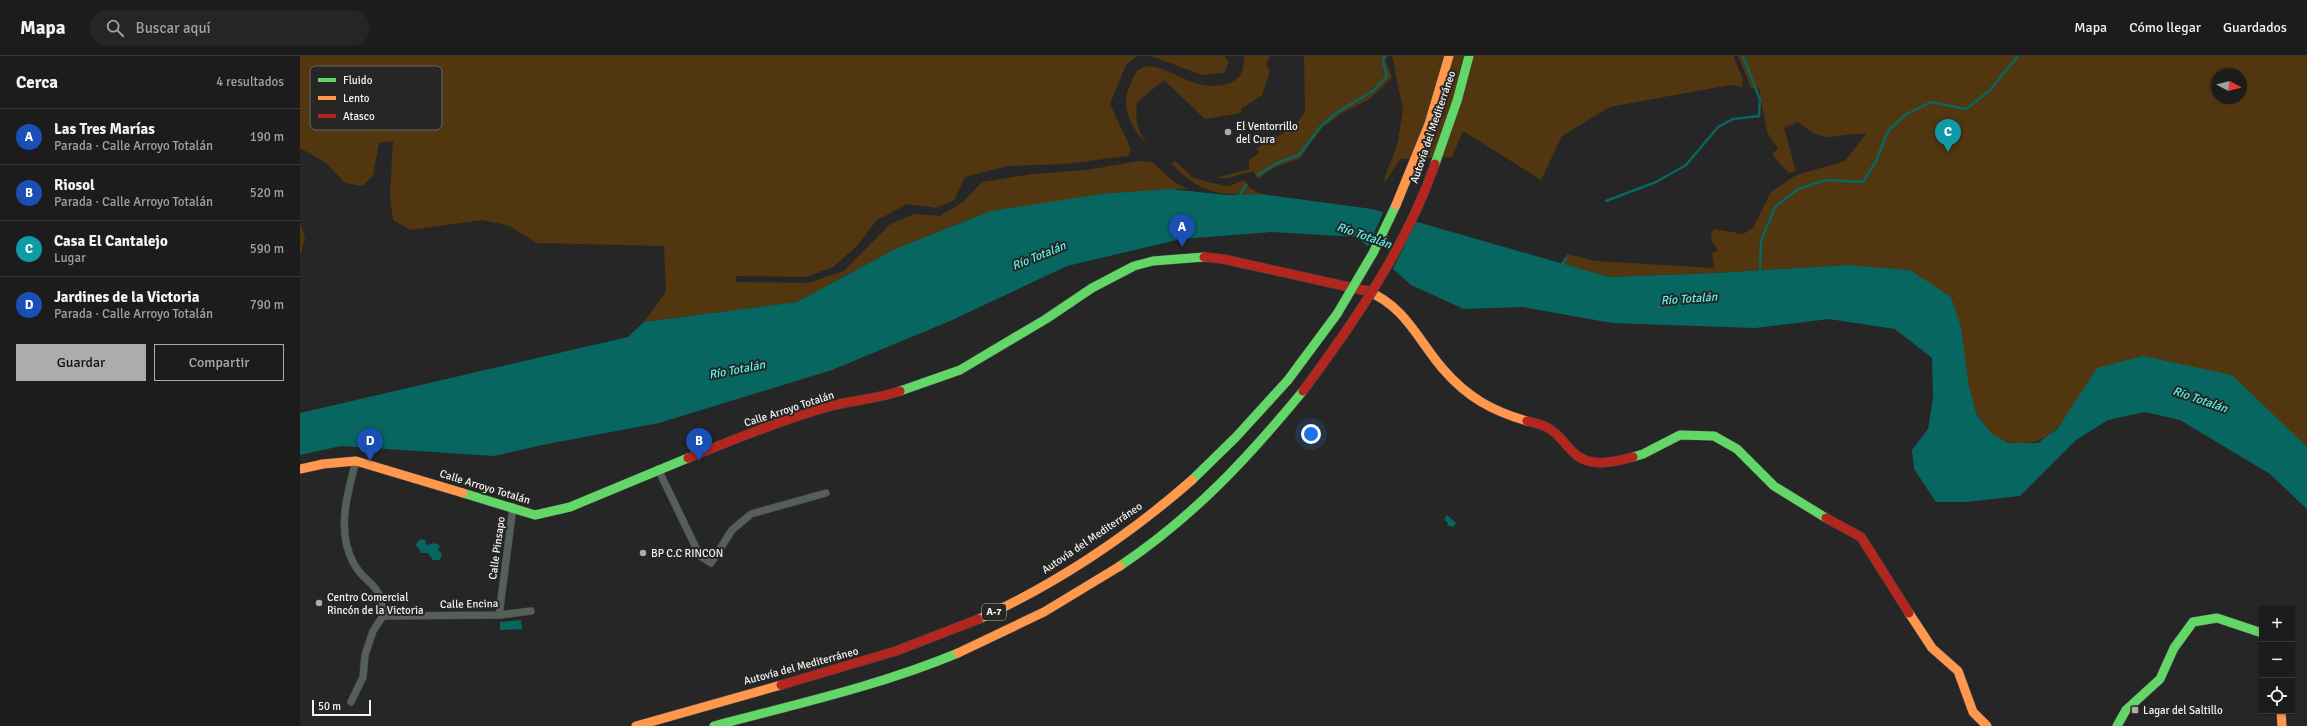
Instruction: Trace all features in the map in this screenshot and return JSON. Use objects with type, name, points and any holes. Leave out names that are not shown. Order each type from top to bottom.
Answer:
[{"type":"main road","name":"Autovía del Mediterráneo","points":[[636,726],[702,705],[849,666],[934,638],[1004,607],[1080,564],[1131,529],[1181,490],[1237,437],[1288,380],[1337,315],[1375,250],[1412,171],[1440,92],[1449,56]]},
{"type":"main road","name":"Autovía del Mediterráneo","points":[[714,726],[854,689],[941,660],[1023,623],[1081,590],[1151,544],[1201,503],[1256,449],[1303,391],[1354,322],[1395,252],[1429,182],[1457,101],[1469,56]]},
{"type":"main road","name":"Calle Arroyo Totalán","points":[[300,469],[323,464],[356,461],[513,507],[535,515],[570,507],[658,469],[757,431],[832,406],[886,396],[960,370],[1046,319],[1117,274],[1134,266],[1153,261],[1197,256],[1223,259],[1361,289],[1379,296],[1398,309],[1414,328],[1442,368],[1465,392],[1500,413],[1547,428],[1560,437],[1573,453],[1585,460],[1598,463],[1617,461],[1643,454],[1680,435],[1714,436],[1737,449],[1774,486],[1814,512],[1862,537],[1932,648],[1958,671],[1973,712],[1987,726]]},
{"type":"main road","points":[[2117,726],[2126,710],[2160,679],[2174,648],[2193,622],[2217,618],[2259,632]]},
{"type":"main road","points":[[2281,714],[2282,726]]},
{"type":"street","points":[[350,702],[363,677],[365,655],[373,631],[383,616],[383,606],[377,587],[354,565],[346,544],[344,517],[348,489],[356,461]]},
{"type":"street","points":[[658,469],[700,556],[711,563],[732,530],[751,514],[826,493]]},
{"type":"street","name":"Calle Pinsapo","points":[[499,615],[513,507]]},
{"type":"street","name":"Calle Encina","points":[[383,616],[499,615],[531,611]]},
{"type":"shaded area","points":[[300,56],[1137,56],[1126,65],[1110,104],[1131,149],[1128,156],[1065,164],[1007,166],[965,177],[954,200],[936,208],[907,204],[876,221],[857,246],[833,267],[806,277],[736,276],[736,282],[808,283],[844,271],[889,225],[914,214],[940,216],[963,202],[982,182],[1032,174],[1087,170],[1139,161],[1152,162],[1173,181],[1188,189],[1170,189],[991,211],[895,249],[797,302],[644,322],[666,291],[664,246],[537,243],[507,225],[482,220],[410,230],[393,220],[390,194],[393,141],[379,143],[373,176],[362,186],[345,183],[326,163],[300,148]]},
{"type":"shaded area","points":[[1151,56],[1224,56],[1229,62],[1224,73],[1202,75]]},
{"type":"shaded area","points":[[1244,56],[1270,56],[1266,64],[1270,71],[1262,95],[1241,109],[1241,113],[1205,119],[1164,80],[1137,102],[1136,115],[1139,130],[1149,146],[1137,132],[1128,116],[1126,99],[1128,90],[1136,72],[1139,69],[1144,67],[1152,67],[1161,69],[1194,83],[1207,86],[1219,86],[1232,82],[1239,77],[1243,67]]},
{"type":"shaded area","points":[[1304,56],[1388,56],[1385,60],[1392,77],[1370,99],[1344,112],[1323,127],[1299,159],[1275,167],[1258,179],[1254,172],[1226,178],[1215,178],[1249,169],[1249,160],[1259,153],[1257,148],[1294,127],[1305,112]]},
{"type":"shaded area","points":[[1392,56],[1733,56],[1743,79],[1742,87],[1729,85],[1610,107],[1562,136],[1541,180],[1463,131],[1452,157],[1400,159],[1386,181],[1384,179],[1397,146],[1403,110]]},
{"type":"shaded area","points":[[1738,56],[2307,56],[2307,447],[2097,369],[2061,424],[2043,439],[2018,443],[2001,440],[1988,430],[1979,416],[1972,399],[1961,327],[1846,265],[1715,273],[1609,277],[1562,264],[1567,254],[1596,261],[1714,268],[1712,253],[1718,250],[1711,237],[1714,229],[1743,234],[1753,228],[1771,192],[1796,175],[1845,161],[1866,134],[1824,137],[1817,135],[1798,122],[1784,128],[1796,171],[1788,173],[1772,154],[1778,149],[1767,132],[1759,89],[1751,88]]},
{"type":"shaded area","points":[[1175,161],[1192,177],[1228,186],[1245,180],[1250,188],[1261,194],[1233,194],[1212,191],[1202,187],[1182,174],[1171,163]]},
{"type":"shaded area","points":[[300,222],[305,238],[300,257]]},
{"type":"water","name":"Río Totalán","points":[[1170,189],[1227,195],[1261,194],[1372,209],[1609,277],[1715,273],[1846,265],[1910,270],[1951,297],[1961,327],[1969,387],[1977,415],[1991,433],[2008,443],[2038,443],[2058,428],[2097,368],[2143,356],[2232,375],[2307,447],[2307,509],[2270,474],[2180,420],[2145,412],[2108,420],[2076,440],[2020,496],[1966,502],[1936,502],[1914,469],[1912,450],[1928,429],[1933,398],[1932,358],[1895,329],[1829,319],[1755,328],[1612,323],[1523,307],[1464,309],[1411,285],[1357,237],[1272,232],[1181,239],[1067,266],[950,321],[832,370],[659,423],[547,444],[494,456],[341,446],[300,455],[300,413],[628,337],[644,322],[797,302],[895,249],[991,211],[1101,194]]},
{"type":"water","points":[[1447,515],[1456,523],[1453,527],[1447,525],[1448,523],[1444,519]]},
{"type":"water","points":[[422,539],[426,540],[425,543],[427,545],[435,543],[440,546],[438,550],[442,554],[440,560],[433,560],[428,553],[421,553],[418,547],[415,547],[418,541]]},
{"type":"water","points":[[521,620],[522,629],[500,630],[500,622]]},
{"type":"pier","points":[[1384,211],[1417,220],[1392,271],[1367,249]]},
{"type":"waterway","points":[[1258,175],[1277,163],[1299,155],[1321,126],[1339,111],[1373,91],[1387,76],[1383,62],[1384,56]]},
{"type":"waterway","points":[[1606,201],[1656,182],[1686,165],[1718,127],[1733,119],[1759,116],[1760,100],[1743,56]]},
{"type":"waterway","points":[[1760,273],[1761,241],[1775,207],[1798,189],[1826,180],[1863,182],[1876,161],[1888,131],[1905,115],[1931,102],[1966,109],[1989,91],[2018,56]]},
{"type":"waterway","points":[[1239,197],[1246,185]]},
{"type":"waterway","points":[[1561,266],[1566,258]]},
{"type":"traffic: fast","points":[[1435,164],[1457,101],[1469,56]]},
{"type":"traffic: fast","points":[[1288,380],[1337,314],[1373,253],[1396,205]]},
{"type":"traffic: fast","points":[[900,391],[960,370],[1046,319],[1092,288],[1134,266],[1153,261],[1204,257]]},
{"type":"traffic: fast","points":[[1192,480],[1236,437],[1288,380]]},
{"type":"traffic: fast","points":[[1120,566],[1147,547],[1196,507],[1240,463],[1303,391]]},
{"type":"traffic: fast","points":[[1633,457],[1643,454],[1680,435],[1714,436],[1737,449],[1774,486],[1826,518]]},
{"type":"traffic: fast","points":[[463,493],[535,515],[570,507],[688,458]]},
{"type":"traffic: fast","points":[[2117,726],[2126,710],[2160,679],[2174,648],[2193,622],[2217,618],[2259,632]]},
{"type":"traffic: fast","points":[[714,726],[868,685],[928,665],[958,653]]},
{"type":"traffic: slow","points":[[1396,205],[1429,124],[1449,56]]},
{"type":"traffic: slow","points":[[1367,291],[1380,297],[1401,315],[1443,369],[1461,388],[1491,408],[1527,421]]},
{"type":"traffic: slow","points":[[300,469],[323,464],[356,461],[463,493]]},
{"type":"traffic: slow","points":[[979,619],[1036,590],[1090,557],[1143,520],[1192,480]]},
{"type":"traffic: slow","points":[[958,653],[1044,612],[1120,566]]},
{"type":"traffic: slow","points":[[1909,613],[1932,648],[1958,671],[1973,712],[1987,726]]},
{"type":"traffic: slow","points":[[636,726],[781,685]]},
{"type":"traffic: slow","points":[[2281,714],[2282,726]]},
{"type":"traffic: jam","points":[[1303,391],[1341,338],[1378,282],[1409,225],[1435,164]]},
{"type":"traffic: jam","points":[[1204,257],[1223,259],[1367,291]]},
{"type":"traffic: jam","points":[[688,458],[759,430],[813,411],[900,391]]},
{"type":"traffic: jam","points":[[1527,421],[1552,430],[1578,457],[1586,460],[1601,463],[1633,457]]},
{"type":"traffic: jam","points":[[1826,518],[1861,537],[1909,613]]},
{"type":"traffic: jam","points":[[781,685],[896,651],[979,619]]},
{"type":"place","name":"El Ventorrillo del Cura","points":[[1228,132]]},
{"type":"place","name":"Casa El Cantalejo","points":[[1948,152]]},
{"type":"place","name":"Las Tres Marías","points":[[1182,247]]},
{"type":"place","name":"Jardines de la Victoria","points":[[370,461]]},
{"type":"place","name":"Riosol","points":[[699,461]]},
{"type":"place","name":"BP C.C RINCON","points":[[643,553]]},
{"type":"place","name":"Centro Comercial Rincón de la Victoria","points":[[319,603]]},
{"type":"place","name":"Lagar del Saltillo","points":[[2135,710]]}]
